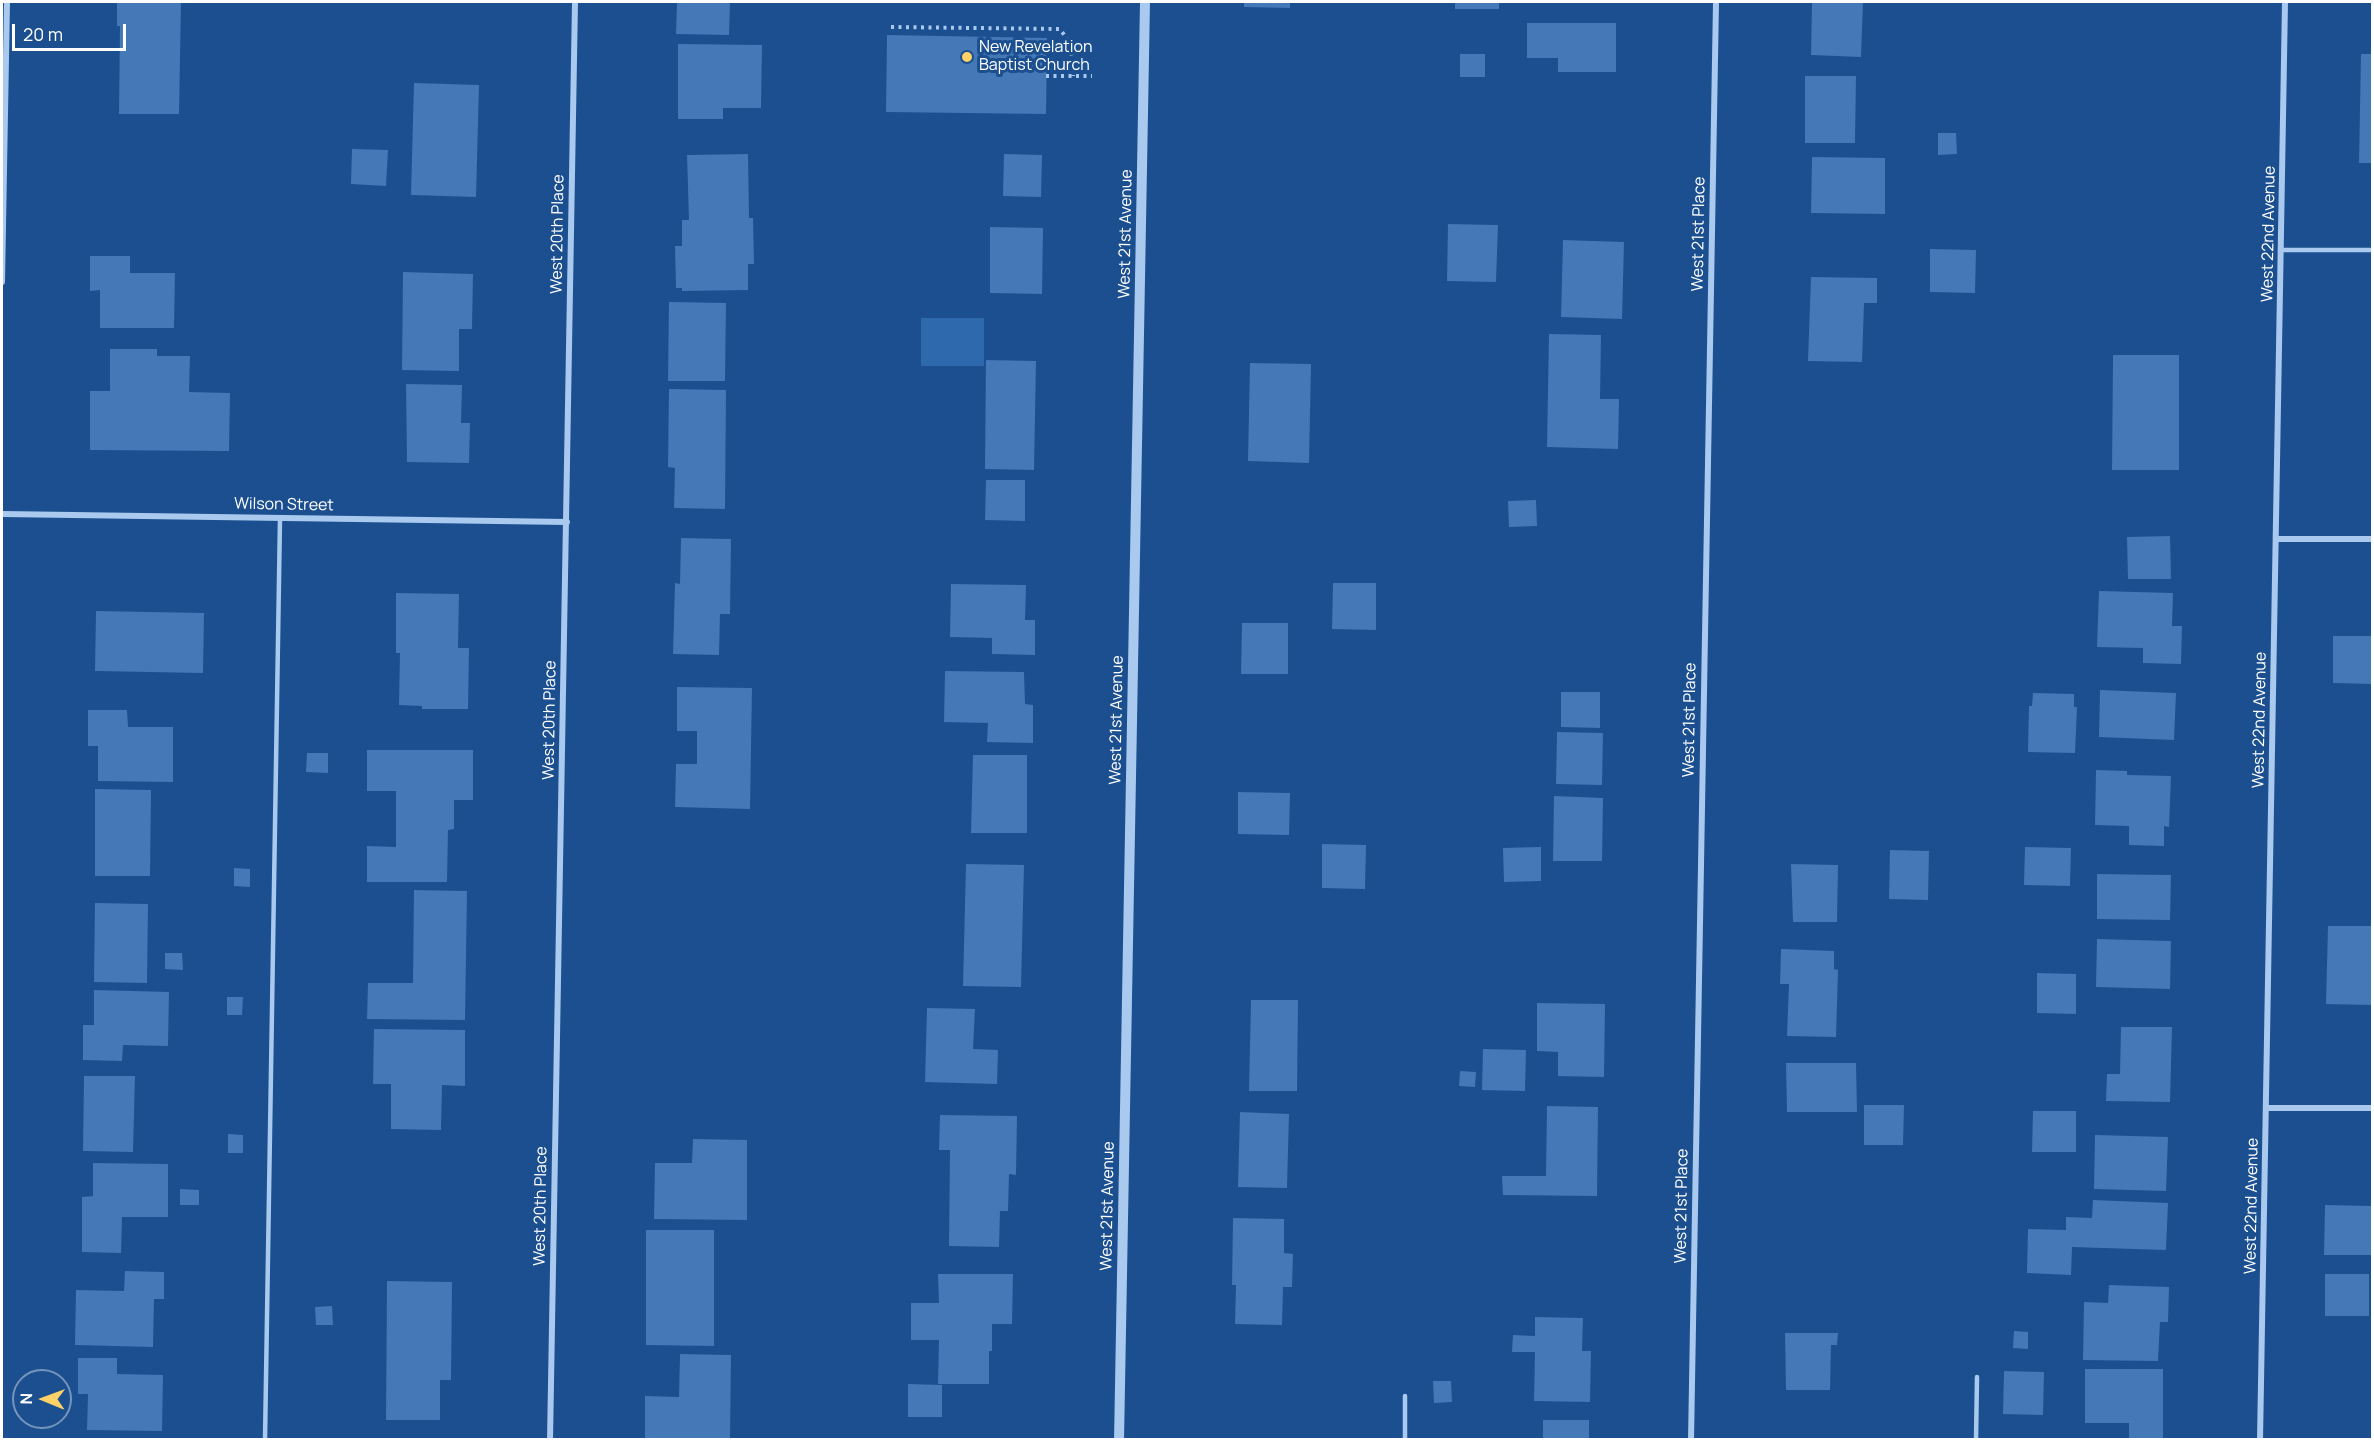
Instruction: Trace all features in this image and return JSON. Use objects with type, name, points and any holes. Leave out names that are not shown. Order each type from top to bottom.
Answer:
[{"type":"street","points":[[2,282],[7,2]]},
{"type":"street","name":"West 20th Place","points":[[550,1440],[575,2]]},
{"type":"street","name":"West 21st Avenue","points":[[1119,1440],[1145,2]]},
{"type":"street","name":"West 21st Place","points":[[1691,1440],[1716,2]]},
{"type":"street","name":"West 22nd Avenue","points":[[2260,1440],[2285,2]]},
{"type":"street","name":"Wilson Street","points":[[2,513],[567,522]]},
{"type":"street","points":[[2277,539],[2373,539]]},
{"type":"street","points":[[2267,1108],[2373,1108]]},
{"type":"lane","points":[[2282,250],[2373,250]]},
{"type":"lane","points":[[265,1440],[280,518]]},
{"type":"lane","points":[[1976,1440],[1977,1377]]},
{"type":"lane","points":[[1405,1396],[1405,1440]]},
{"type":"path","points":[[891,27],[1059,29],[1067,37],[1073,60],[1073,76]]},
{"type":"path","points":[[1046,76],[1092,76]]},
{"type":"shaded area","points":[[921,318],[984,318],[984,366],[921,366]]},
{"type":"building","points":[[117,2],[181,2],[179,114],[119,114],[120,26],[117,26]]},
{"type":"building","points":[[677,2],[730,2],[729,35],[676,34]]},
{"type":"building","points":[[1244,2],[1290,2],[1290,8],[1244,7]]},
{"type":"building","points":[[1455,2],[1499,2],[1499,9],[1455,9]]},
{"type":"building","points":[[1812,2],[1863,2],[1861,57],[1811,55]]},
{"type":"building","points":[[1527,23],[1616,23],[1616,72],[1558,72],[1558,58],[1527,58]]},
{"type":"building","name":"New Revelation Baptist Church","points":[[887,35],[1047,38],[1046,114],[886,112]]},
{"type":"building","points":[[678,44],[762,45],[761,108],[723,108],[723,119],[678,119]]},
{"type":"building","points":[[1460,54],[1485,54],[1485,77],[1460,77]]},
{"type":"building","points":[[2361,54],[2372,54],[2372,163],[2359,163]]},
{"type":"building","points":[[1805,76],[1856,76],[1855,143],[1805,143]]},
{"type":"building","points":[[414,83],[479,85],[476,197],[411,195]]},
{"type":"building","points":[[1938,133],[1956,133],[1957,154],[1938,155]]},
{"type":"building","points":[[352,149],[388,150],[386,186],[351,184]]},
{"type":"building","points":[[748,154],[749,218],[753,218],[754,264],[748,264],[748,290],[682,291],[682,288],[676,288],[675,246],[682,246],[682,220],[689,220],[687,155]]},
{"type":"building","points":[[1004,154],[1042,155],[1041,197],[1003,196]]},
{"type":"building","points":[[1812,157],[1885,158],[1885,214],[1811,213]]},
{"type":"building","points":[[1448,224],[1498,225],[1496,282],[1447,281]]},
{"type":"building","points":[[990,227],[1043,228],[1042,294],[990,293]]},
{"type":"building","points":[[1563,240],[1624,242],[1622,319],[1561,317]]},
{"type":"building","points":[[1930,249],[1976,250],[1975,293],[1930,292]]},
{"type":"building","points":[[90,256],[130,256],[130,273],[175,273],[174,328],[100,328],[100,290],[90,291]]},
{"type":"building","points":[[403,272],[473,274],[472,329],[459,329],[459,371],[402,370]]},
{"type":"building","points":[[1811,277],[1877,278],[1877,303],[1864,303],[1862,362],[1808,361]]},
{"type":"building","points":[[669,302],[726,303],[725,381],[668,381]]},
{"type":"building","points":[[1549,334],[1601,335],[1600,399],[1619,399],[1618,449],[1547,447]]},
{"type":"building","points":[[110,349],[157,349],[157,356],[190,356],[189,392],[230,393],[229,451],[90,450],[90,391],[110,391]]},
{"type":"building","points":[[2113,355],[2179,355],[2179,470],[2112,470]]},
{"type":"building","points":[[986,360],[1036,361],[1034,470],[985,469]]},
{"type":"building","points":[[1250,363],[1311,364],[1309,463],[1248,461]]},
{"type":"building","points":[[406,384],[462,385],[461,423],[470,423],[469,463],[407,462]]},
{"type":"building","points":[[669,389],[726,390],[725,509],[674,508],[675,468],[668,467]]},
{"type":"building","points":[[986,480],[1025,480],[1025,521],[985,520]]},
{"type":"building","points":[[1536,500],[1537,526],[1509,527],[1508,501]]},
{"type":"building","points":[[2170,536],[2171,579],[2128,579],[2127,537]]},
{"type":"building","points":[[681,538],[731,539],[730,614],[720,614],[719,655],[673,654],[675,583],[680,584]]},
{"type":"building","points":[[1333,583],[1376,583],[1376,630],[1332,629]]},
{"type":"building","points":[[951,584],[1026,585],[1025,620],[1035,620],[1035,655],[992,654],[992,638],[950,637]]},
{"type":"building","points":[[2099,591],[2173,593],[2172,626],[2182,626],[2181,664],[2143,663],[2143,648],[2097,647]]},
{"type":"building","points":[[396,593],[459,594],[458,648],[469,648],[468,709],[422,709],[422,706],[399,705],[400,653],[396,653]]},
{"type":"building","points":[[96,611],[204,613],[203,673],[95,671]]},
{"type":"building","points":[[1242,623],[1288,623],[1288,674],[1241,674]]},
{"type":"building","points":[[2333,636],[2372,636],[2372,684],[2333,683]]},
{"type":"building","points":[[945,671],[1024,672],[1025,704],[1033,705],[1033,743],[987,742],[988,723],[944,722]]},
{"type":"building","points":[[677,687],[752,688],[750,809],[675,807],[676,764],[697,764],[697,731],[677,731]]},
{"type":"building","points":[[2100,690],[2176,693],[2174,740],[2099,737]]},
{"type":"building","points":[[1561,692],[1600,692],[1600,728],[1561,727]]},
{"type":"building","points":[[2033,693],[2074,694],[2074,707],[2077,707],[2075,753],[2028,752],[2029,706],[2032,706]]},
{"type":"building","points":[[88,710],[127,710],[128,727],[173,727],[173,782],[98,781],[98,746],[88,746]]},
{"type":"building","points":[[1557,732],[1603,733],[1602,785],[1556,784]]},
{"type":"building","points":[[367,750],[473,750],[473,800],[454,800],[454,829],[448,830],[447,882],[367,882],[367,846],[396,847],[396,791],[367,791]]},
{"type":"building","points":[[307,753],[328,753],[328,773],[306,772]]},
{"type":"building","points":[[973,755],[1027,755],[1027,833],[971,833]]},
{"type":"building","points":[[2096,770],[2127,771],[2127,775],[2171,776],[2169,827],[2164,826],[2164,846],[2129,845],[2129,826],[2095,825]]},
{"type":"building","points":[[95,789],[151,790],[150,876],[95,876]]},
{"type":"building","points":[[1238,792],[1290,793],[1289,835],[1238,834]]},
{"type":"building","points":[[1554,796],[1603,798],[1602,861],[1553,861]]},
{"type":"building","points":[[1322,844],[1366,845],[1365,889],[1322,888]]},
{"type":"building","points":[[1541,847],[1541,881],[1504,882],[1503,848]]},
{"type":"building","points":[[2025,847],[2071,848],[2070,886],[2024,885]]},
{"type":"building","points":[[1890,850],[1929,851],[1928,900],[1889,899]]},
{"type":"building","points":[[966,864],[1024,865],[1021,987],[963,986]]},
{"type":"building","points":[[1791,864],[1838,865],[1837,922],[1793,922]]},
{"type":"building","points":[[234,868],[250,869],[250,887],[234,886]]},
{"type":"building","points":[[2097,874],[2171,875],[2170,920],[2097,919]]},
{"type":"building","points":[[414,890],[467,891],[465,1020],[367,1019],[368,983],[413,983]]},
{"type":"building","points":[[95,903],[148,904],[147,983],[94,982]]},
{"type":"building","points":[[2328,926],[2372,926],[2372,1005],[2326,1004]]},
{"type":"building","points":[[2097,939],[2171,941],[2170,989],[2096,987]]},
{"type":"building","points":[[1781,949],[1834,951],[1834,969],[1838,970],[1836,1037],[1787,1036],[1789,984],[1780,984]]},
{"type":"building","points":[[165,953],[182,953],[183,970],[165,969]]},
{"type":"building","points":[[2037,973],[2076,974],[2076,1014],[2037,1013]]},
{"type":"building","points":[[94,990],[169,992],[168,1046],[123,1045],[122,1061],[83,1060],[83,1025],[94,1025]]},
{"type":"building","points":[[227,997],[243,997],[242,1015],[227,1015]]},
{"type":"building","points":[[1251,1000],[1298,1000],[1297,1091],[1249,1091]]},
{"type":"building","points":[[1537,1003],[1605,1004],[1604,1077],[1558,1076],[1558,1052],[1537,1051]]},
{"type":"building","points":[[927,1008],[975,1009],[973,1049],[998,1050],[997,1084],[925,1082]]},
{"type":"building","points":[[2121,1027],[2172,1027],[2170,1102],[2106,1101],[2107,1074],[2120,1074]]},
{"type":"building","points":[[374,1029],[465,1030],[465,1086],[442,1085],[441,1130],[391,1129],[391,1084],[373,1084]]},
{"type":"building","points":[[1483,1049],[1526,1050],[1525,1091],[1482,1090]]},
{"type":"building","points":[[1786,1063],[1856,1063],[1857,1112],[1787,1112]]},
{"type":"building","points":[[1460,1071],[1476,1072],[1475,1087],[1459,1086]]},
{"type":"building","points":[[84,1076],[135,1076],[133,1152],[83,1151]]},
{"type":"building","points":[[1864,1105],[1904,1105],[1903,1145],[1864,1145]]},
{"type":"building","points":[[1547,1106],[1598,1107],[1597,1196],[1503,1195],[1502,1176],[1546,1176]]},
{"type":"building","points":[[2033,1111],[2076,1111],[2076,1152],[2032,1152]]},
{"type":"building","points":[[1240,1112],[1289,1114],[1287,1188],[1238,1187]]},
{"type":"building","points":[[940,1115],[1017,1116],[1016,1175],[1009,1174],[1008,1211],[1000,1211],[999,1247],[949,1246],[950,1150],[939,1150]]},
{"type":"building","points":[[228,1134],[243,1135],[243,1153],[228,1153]]},
{"type":"building","points":[[2095,1135],[2168,1137],[2166,1191],[2094,1189]]},
{"type":"building","points":[[693,1139],[747,1140],[747,1220],[654,1219],[655,1163],[692,1163]]},
{"type":"building","points":[[93,1163],[168,1164],[168,1217],[122,1217],[121,1253],[82,1252],[82,1197],[93,1196]]},
{"type":"building","points":[[180,1189],[199,1190],[199,1205],[180,1205]]},
{"type":"building","points":[[2093,1200],[2168,1203],[2166,1250],[2072,1247],[2071,1275],[2027,1273],[2028,1229],[2066,1230],[2066,1217],[2092,1218]]},
{"type":"building","points":[[2325,1205],[2372,1206],[2372,1255],[2324,1255]]},
{"type":"building","points":[[1233,1218],[1284,1219],[1284,1253],[1293,1254],[1292,1287],[1283,1287],[1282,1325],[1235,1324],[1236,1285],[1232,1285]]},
{"type":"building","points":[[646,1230],[714,1230],[714,1346],[646,1345]]},
{"type":"building","points":[[125,1271],[164,1272],[164,1299],[154,1299],[153,1347],[75,1345],[76,1290],[124,1291]]},
{"type":"building","points":[[938,1274],[1013,1274],[1012,1324],[992,1324],[989,1384],[938,1384],[939,1340],[911,1340],[911,1303],[939,1303]]},
{"type":"building","points":[[2325,1274],[2369,1274],[2369,1316],[2325,1316]]},
{"type":"building","points":[[387,1281],[452,1282],[451,1380],[440,1380],[440,1420],[386,1420]]},
{"type":"building","points":[[2109,1285],[2169,1287],[2168,1322],[2160,1322],[2158,1361],[2083,1360],[2084,1302],[2108,1303]]},
{"type":"building","points":[[332,1306],[333,1325],[316,1325],[315,1307]]},
{"type":"building","points":[[1535,1317],[1583,1318],[1582,1351],[1591,1351],[1590,1402],[1534,1401],[1535,1352],[1512,1352],[1513,1335],[1535,1336]]},
{"type":"building","points":[[2014,1331],[2028,1332],[2028,1349],[2013,1348]]},
{"type":"building","points":[[1785,1333],[1838,1333],[1837,1345],[1831,1345],[1830,1390],[1786,1390]]},
{"type":"building","points":[[680,1354],[731,1355],[730,1440],[645,1439],[645,1396],[679,1397]]},
{"type":"building","points":[[78,1358],[117,1358],[117,1374],[163,1375],[162,1431],[87,1430],[88,1394],[78,1394]]},
{"type":"building","points":[[2085,1369],[2163,1369],[2163,1440],[2129,1440],[2129,1423],[2085,1423]]},
{"type":"building","points":[[2004,1371],[2044,1372],[2043,1415],[2003,1414]]},
{"type":"building","points":[[1433,1381],[1451,1381],[1452,1402],[1434,1403]]},
{"type":"building","points":[[908,1384],[942,1385],[942,1417],[908,1417]]},
{"type":"building","points":[[1543,1420],[1589,1420],[1589,1440],[1543,1440]]},
{"type":"place","name":"New Revelation Baptist Church","points":[[967,57]]}]
